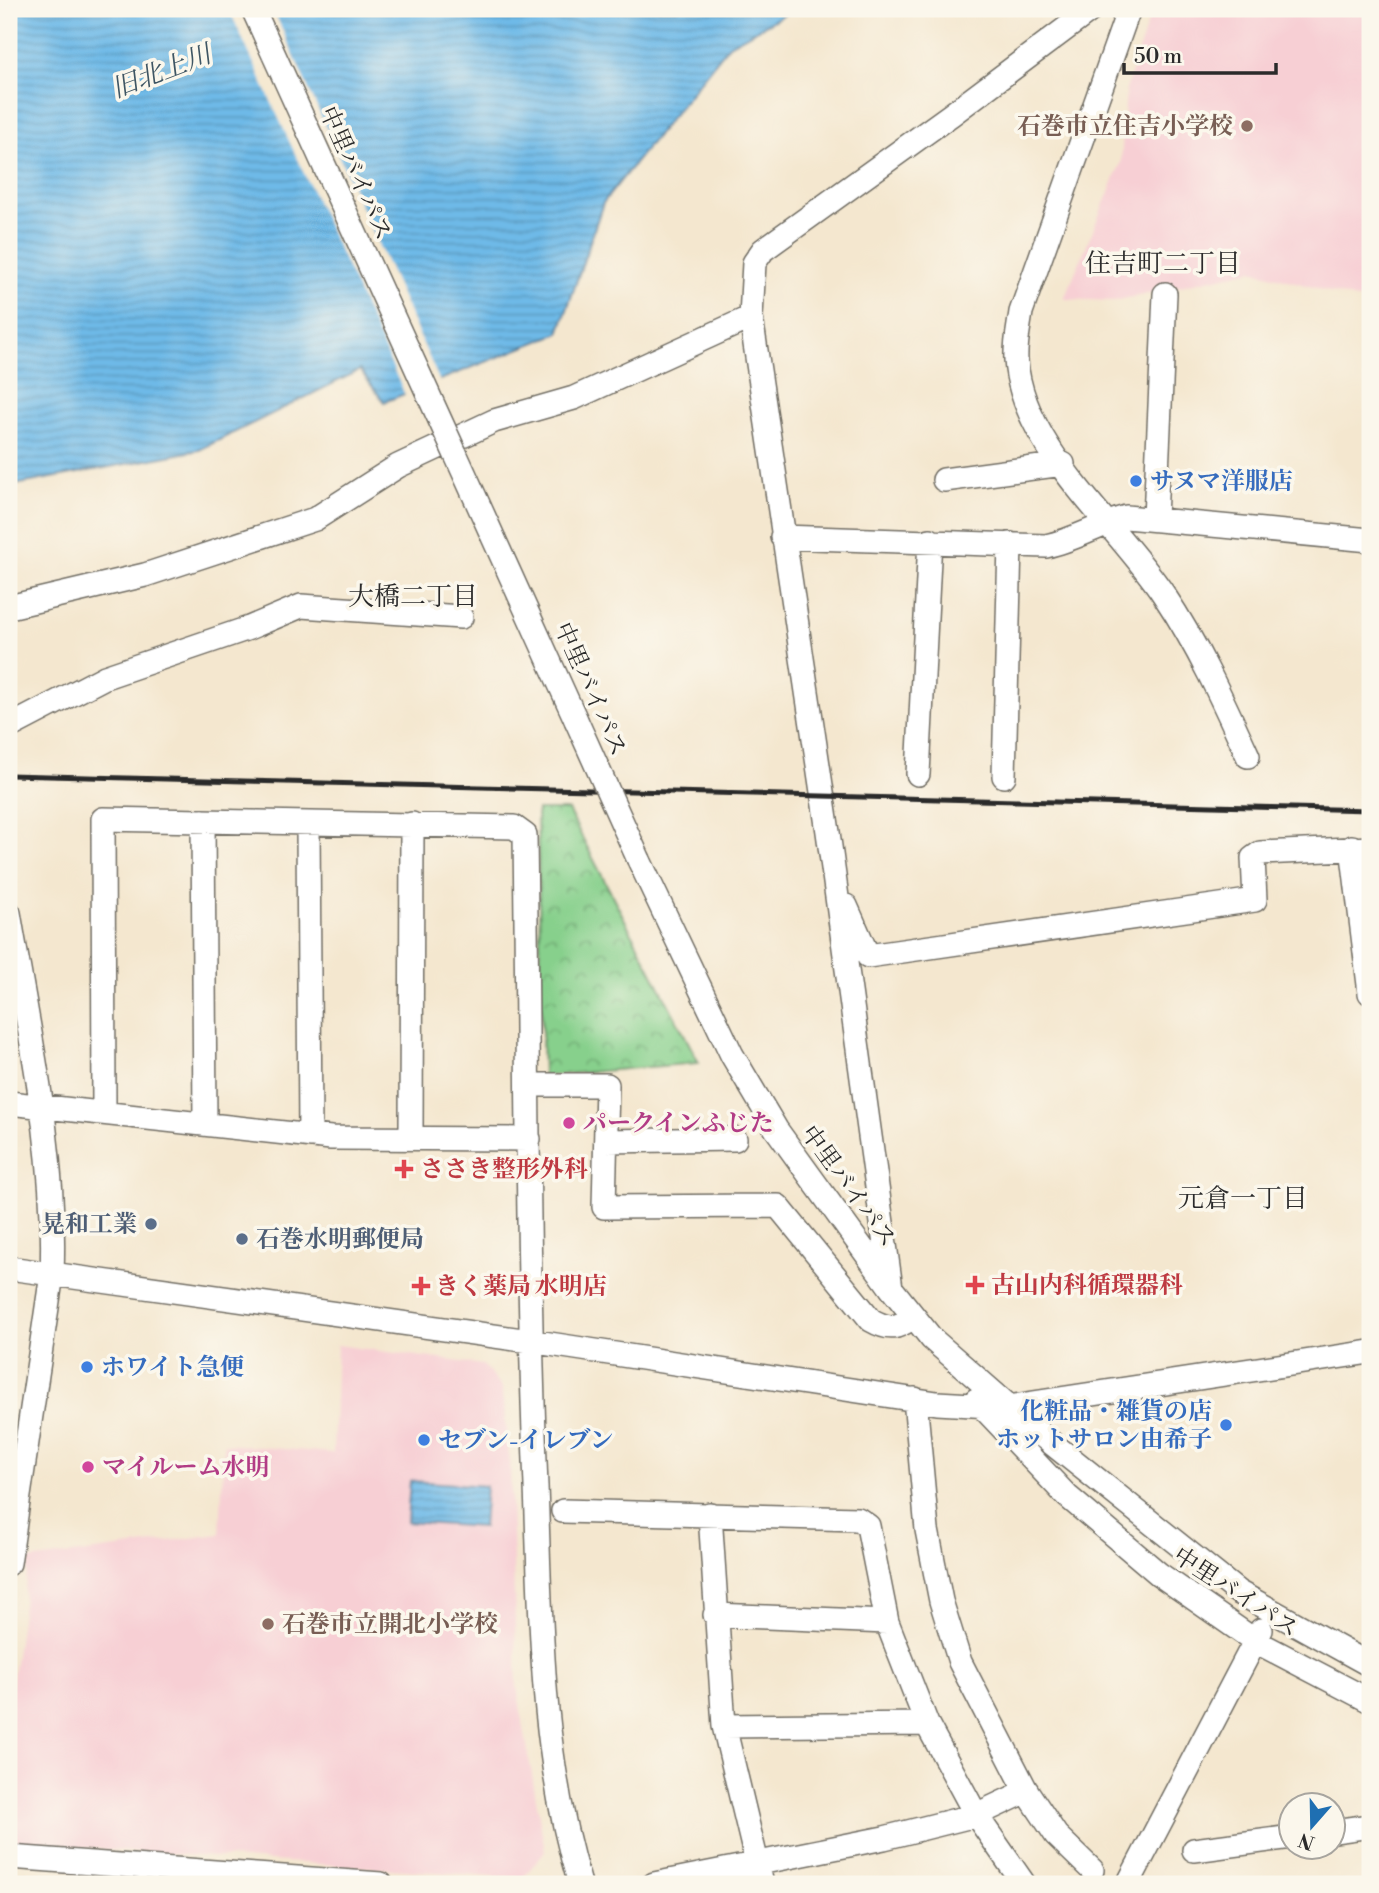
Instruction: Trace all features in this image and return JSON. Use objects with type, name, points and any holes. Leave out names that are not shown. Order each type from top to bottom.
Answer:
[{"type":"street","name":"中里バイパス","points":[[253,9],[639,860],[732,1055],[776,1129],[891,1288],[946,1353],[1007,1406],[1238,1591],[1271,1612],[1370,1665]]},
{"type":"street","points":[[891,1288],[835,880],[751,317],[754,263],[763,250],[1092,9]]},
{"type":"street","points":[[1129,9],[1021,312],[1016,358],[1027,407],[1105,523],[1163,594],[1215,683],[1248,755]]},
{"type":"street","points":[[1156,518],[1165,294]]},
{"type":"street","points":[[9,607],[145,575],[315,519],[398,466],[494,421],[575,398],[751,317]]},
{"type":"street","points":[[944,480],[1063,464]]},
{"type":"street","points":[[782,537],[929,540],[1046,547],[1126,517],[1370,540]]},
{"type":"street","points":[[918,774],[929,540]]},
{"type":"street","points":[[1004,776],[1010,544]]},
{"type":"street","points":[[9,727],[105,677],[249,628],[301,606],[461,617]]},
{"type":"street","points":[[104,1111],[103,819],[514,827],[524,835],[530,1340],[544,1705],[564,1833],[580,1884]]},
{"type":"street","points":[[203,821],[205,1124]]},
{"type":"street","points":[[308,824],[310,1136]]},
{"type":"street","points":[[411,824],[411,1137]]},
{"type":"street","points":[[835,880],[868,956],[1255,900],[1253,858],[1260,853],[1361,848],[1370,993]]},
{"type":"street","points":[[9,913],[52,1182],[52,1274],[18,1439],[9,1563]]},
{"type":"street","points":[[528,1085],[607,1085],[604,1207],[778,1206],[871,1320],[885,1328],[897,1328],[914,1317]]},
{"type":"street","points":[[9,1103],[104,1111],[310,1136],[529,1139]]},
{"type":"street","points":[[606,1141],[735,1139]]},
{"type":"street","points":[[9,1268],[530,1340],[915,1399],[980,1405],[1007,1406],[1370,1352]]},
{"type":"street","name":"中里バイパス","points":[[946,1353],[980,1405],[1067,1496],[1159,1574],[1255,1641],[1370,1701]]},
{"type":"street","points":[[915,1399],[927,1530],[941,1601],[960,1662],[1027,1791],[1056,1835],[1092,1870]]},
{"type":"street","points":[[563,1511],[858,1519],[864,1522],[868,1526],[887,1622],[927,1724],[976,1815],[1024,1884]]},
{"type":"street","points":[[710,1514],[724,1726],[759,1874]]},
{"type":"street","points":[[1128,1884],[1271,1612]]},
{"type":"street","points":[[715,1615],[887,1622]]},
{"type":"street","points":[[724,1726],[927,1724]]},
{"type":"street","points":[[654,1884],[759,1874],[976,1815],[1027,1791]]},
{"type":"street","points":[[1348,1829],[1370,1826]]},
{"type":"street","points":[[1194,1850],[1278,1839]]},
{"type":"street","points":[[9,1857],[381,1884]]},
{"type":"shaded area","name":"石巻市立住吉小学校","points":[[1152,9],[1370,9],[1370,303],[1252,270],[1114,301],[1064,299],[1121,163],[1126,90]]},
{"type":"shaded area","name":"石巻市立開北小学校","points":[[337,1345],[483,1365],[502,1388],[510,1468],[517,1687],[545,1851],[523,1878],[9,1843],[9,1707],[29,1560],[220,1534],[224,1444],[333,1453]]},
{"type":"green space","points":[[537,810],[568,810],[699,1063],[543,1076]]},
{"type":"water","name":"旧北上川","points":[[9,9],[794,9],[729,45],[603,203],[559,333],[384,402],[360,370],[199,450],[9,486]]},
{"type":"water","points":[[410,1481],[486,1486],[483,1527],[407,1522]]},
{"type":"pier","points":[[229,9],[273,9],[441,384],[406,397]]},
{"type":"railway","points":[[9,775],[1370,810]]},
{"type":"place","name":"石巻市立住吉小学校","points":[[1247,126]]},
{"type":"place","name":"サヌマ洋服店","points":[[1136,481]]},
{"type":"place","name":"パークインふじた","points":[[569,1123]]},
{"type":"place","name":"ささき整形外科","points":[[404,1169]]},
{"type":"place","name":"晃和工業","points":[[151,1224]]},
{"type":"place","name":"石巻水明郵便局","points":[[242,1239]]},
{"type":"place","name":"古山内科循環器科","points":[[975,1285]]},
{"type":"place","name":"きく薬局 水明店","points":[[421,1286]]},
{"type":"place","name":"ホワイト急便","points":[[87,1367]]},
{"type":"place","name":"化粧品・雑貨の店 ホットサロン由希子","points":[[1226,1425]]},
{"type":"place","name":"セブン-イレブン","points":[[424,1440]]},
{"type":"place","name":"マイルーム水明","points":[[88,1467]]},
{"type":"place","name":"石巻市立開北小学校","points":[[268,1624]]},
{"type":"district","name":"住吉町二丁目","points":[[1163,263]]},
{"type":"district","name":"大橋二丁目","points":[[413,596]]},
{"type":"district","name":"元倉一丁目","points":[[1243,1198]]}]
